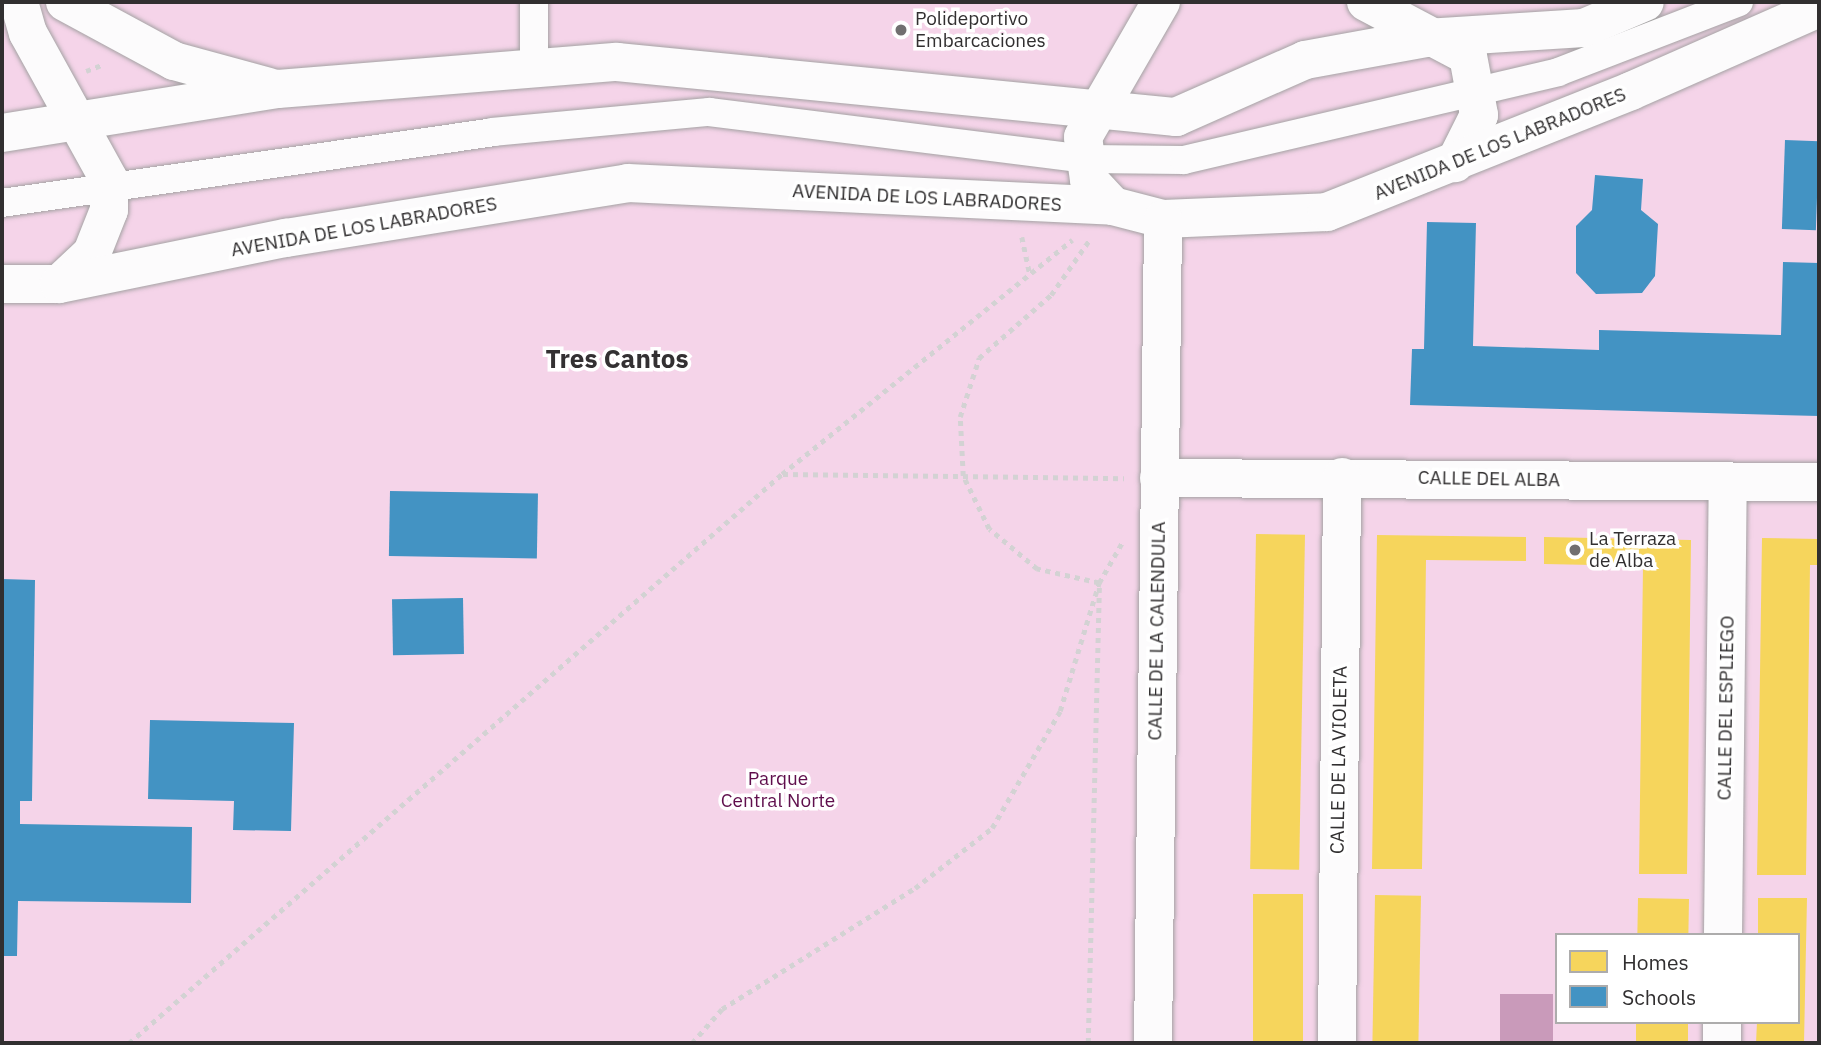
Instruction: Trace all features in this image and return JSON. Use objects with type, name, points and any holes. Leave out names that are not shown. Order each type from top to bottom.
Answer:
[{"type":"street","points":[[19,2],[28,33],[76,126],[109,180],[109,191],[92,253],[59,284]]},
{"type":"street","points":[[65,2],[174,61],[278,89]]},
{"type":"street","points":[[534,2],[534,66]]},
{"type":"street","points":[[1113,206],[1089,180],[1083,137],[1093,112],[1161,2]]},
{"type":"street","points":[[1366,2],[1426,38],[1468,56],[1479,115],[1455,163]]},
{"type":"street","points":[[2,133],[76,126],[278,89],[534,66],[617,62],[823,78],[1093,112],[1176,117],[1306,60],[1426,38],[1584,28],[1646,2]]},
{"type":"street","points":[[2,203],[109,191],[492,132],[709,113],[1087,159],[1184,160],[1475,93],[1644,43],[1739,2]]},
{"type":"street","name":"AVENIDA DE LOS LABRADORES","points":[[2,284],[59,284],[294,237],[628,183],[1113,206],[1163,219],[1327,212],[1455,163],[1819,8]]},
{"type":"street","name":"CALLE DE LA CALENDULA","points":[[1153,1043],[1163,219]]},
{"type":"street","name":"CALLE DEL ALBA","points":[[1159,478],[1342,477],[1819,482]]},
{"type":"street","name":"CALLE DE LA VIOLETA","points":[[1337,1043],[1342,477]]},
{"type":"street","name":"CALLE DEL ESPLIEGO","points":[[1723,933],[1728,481]]},
{"type":"street","points":[[1722,1024],[1722,1043]]},
{"type":"path","points":[[129,1043],[782,474],[1113,206]]},
{"type":"path","points":[[1099,583],[1037,569],[989,529],[963,476],[960,417],[979,358],[1051,295],[1113,206]]},
{"type":"path","points":[[782,474],[1159,478]]},
{"type":"path","points":[[692,1043],[722,1009],[915,888],[992,828],[1060,711],[1099,583],[1126,537]]},
{"type":"path","points":[[1088,1043],[1099,583]]},
{"type":"green space","name":"Parque Central Norte","points":[[2,2],[1819,2],[1819,1043],[2,1043]]},
{"type":"shaded area","points":[[1500,994],[1553,994],[1553,1043],[1500,1043]]},
{"type":"building: Homes","points":[[1256,534],[1305,535],[1299,870],[1250,869]]},
{"type":"building: Homes","points":[[1377,535],[1526,537],[1526,561],[1426,560],[1422,869],[1372,869]]},
{"type":"building: Homes","points":[[1544,537],[1691,540],[1687,874],[1639,874],[1643,566],[1544,564]]},
{"type":"building: Homes","points":[[1762,538],[1819,539],[1819,565],[1810,565],[1806,875],[1757,875]]},
{"type":"building: Homes","points":[[1253,894],[1303,894],[1303,1043],[1253,1043]]},
{"type":"building: Homes","points":[[1375,895],[1421,896],[1418,1043],[1372,1043]]},
{"type":"building: Homes","points":[[1638,898],[1689,899],[1688,933],[1637,933]]},
{"type":"building: Homes","points":[[1758,898],[1807,898],[1804,1043],[1756,1043],[1757,1024],[1800,1024],[1800,933],[1758,933]]},
{"type":"building: Homes","points":[[1636,1024],[1688,1024],[1688,1043],[1636,1043]]},
{"type":"building: Schools","points":[[1785,140],[1819,141],[1816,230],[1782,229]]},
{"type":"building: Schools","points":[[1595,175],[1643,179],[1641,210],[1658,224],[1655,276],[1642,293],[1596,294],[1576,273],[1576,226],[1592,210]]},
{"type":"building: Schools","points":[[1427,222],[1476,223],[1473,346],[1599,350],[1599,330],[1781,335],[1783,262],[1819,263],[1819,416],[1410,405],[1412,349],[1424,349]]},
{"type":"building: Schools","points":[[390,491],[538,494],[537,559],[389,556]]},
{"type":"building: Schools","points":[[2,579],[35,580],[32,801],[20,801],[20,824],[192,827],[191,903],[18,901],[17,956],[2,956]]},
{"type":"building: Schools","points":[[463,598],[464,654],[393,655],[392,599]]},
{"type":"building: Schools","points":[[150,720],[294,723],[291,831],[233,830],[234,801],[148,799]]},
{"type":"place","name":"Polideportivo Embarcaciones","points":[[901,30]]},
{"type":"place","name":"La Terraza de Alba","points":[[1575,550]]},
{"type":"district","name":"Tres Cantos","points":[[617,359]]}]
